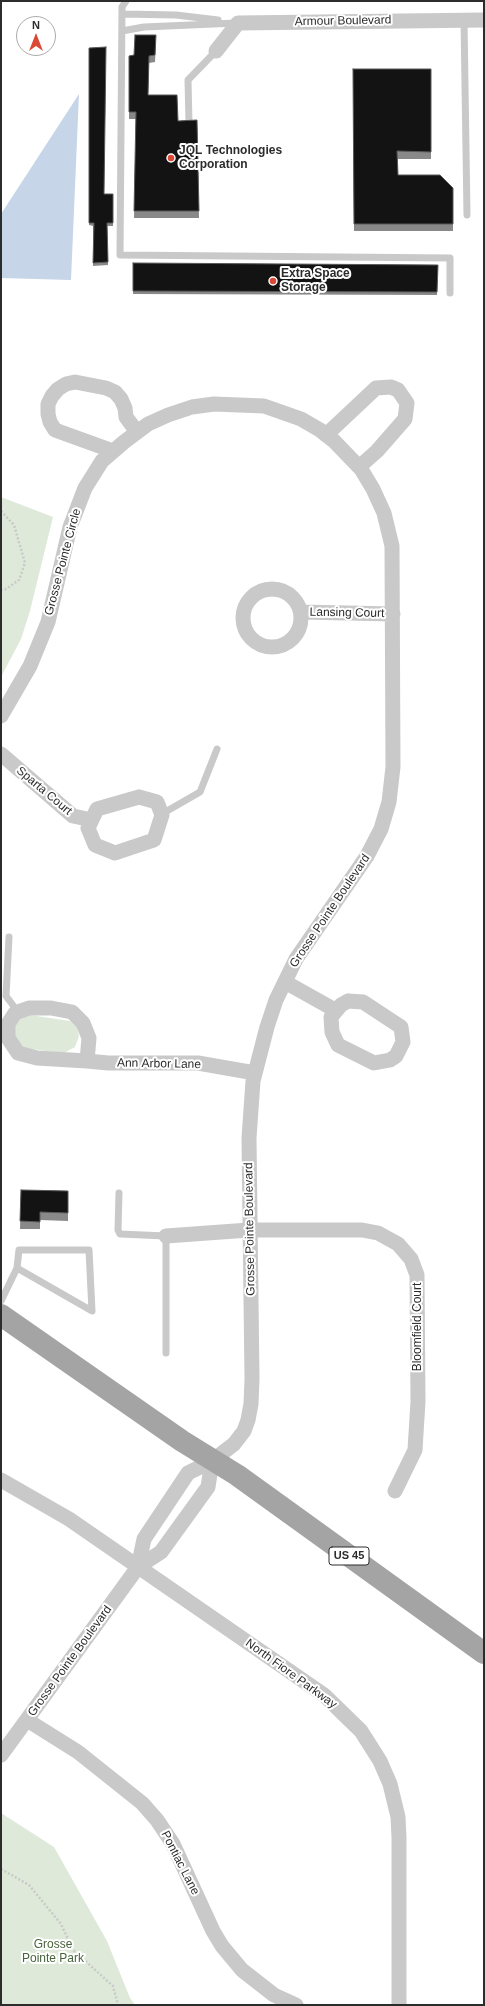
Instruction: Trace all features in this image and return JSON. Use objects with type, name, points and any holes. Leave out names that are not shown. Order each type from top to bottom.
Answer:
[{"type":"main road","name":"US 45","points":[[1,1315],[212,1461],[237,1475],[484,1652]]},
{"type":"street","name":"Armour Boulevard","points":[[238,23],[484,20]]},
{"type":"street","points":[[216,51],[238,23]]},
{"type":"street","points":[[114,451],[55,430],[50,422],[48,404],[58,389],[66,384],[76,382],[106,388],[114,392],[121,399],[125,408],[126,417],[137,432]]},
{"type":"street","points":[[326,435],[376,388],[391,387],[398,390],[407,403],[405,419],[377,451],[359,467]]},
{"type":"street","name":"Grosse Pointe Circle","points":[[1,716],[30,666],[48,622],[76,509],[86,488],[102,461],[137,432],[148,424],[192,407],[214,404],[250,404],[264,406],[301,419],[326,435],[345,452]]},
{"type":"street","name":"Grosse Pointe Boulevard","points":[[138,1567],[144,1540],[188,1473],[212,1461],[234,1444],[244,1431],[251,1404],[249,1138],[255,1073],[267,1027],[296,959],[367,856],[381,829],[387,809],[393,767],[392,546],[384,513],[373,489],[359,467],[345,452]]},
{"type":"street","name":"Lansing Court","points":[[301,612],[393,614]]},
{"type":"street","name":"Sparta Court","points":[[1,754],[73,816],[92,820]]},
{"type":"street","points":[[139,797],[157,802],[162,815],[154,840],[114,853],[95,845],[88,828],[92,820],[97,809],[139,797]]},
{"type":"street","points":[[285,982],[335,1010]]},
{"type":"street","points":[[348,1001],[363,1002],[400,1027],[403,1034],[401,1050],[390,1060],[374,1063],[338,1045],[330,1025],[335,1010],[348,1001]]},
{"type":"street","points":[[18,1012],[29,1008],[51,1008],[72,1012],[83,1023],[89,1038],[87,1061]]},
{"type":"street","name":"Ann Arbor Lane","points":[[18,1012],[8,1024],[8,1038],[18,1053],[37,1058],[108,1063],[198,1063],[255,1073]]},
{"type":"street","name":"Bloomfield Court","points":[[166,1236],[249,1230],[362,1230],[378,1233],[398,1244],[411,1259],[417,1275],[417,1431],[414,1450],[395,1491]]},
{"type":"street","name":"Grosse Pointe Boulevard","points":[[1,1755],[138,1567],[160,1552],[208,1487],[212,1461]]},
{"type":"street","name":"North Fiore Parkway","points":[[1,1480],[69,1519],[324,1695],[353,1722],[380,1761],[390,1784],[398,1817],[400,1838],[399,2005]]},
{"type":"street","name":"Pontiac Lane","points":[[27,1720],[78,1752],[142,1803],[157,1820],[173,1844],[213,1931],[222,1946],[242,1970],[274,1995],[296,2005]]},
{"type":"lane","points":[[125,1],[122,7],[120,255],[450,258],[450,293]]},
{"type":"lane","points":[[122,14],[176,15],[238,23]]},
{"type":"lane","points":[[464,20],[466,215]]},
{"type":"lane","points":[[122,32],[144,26],[238,23]]},
{"type":"lane","points":[[189,123],[188,80],[216,51]]},
{"type":"lane","points":[[160,812],[167,811],[200,792],[217,749]]},
{"type":"lane","points":[[9,937],[6,996],[18,1012]]},
{"type":"lane","points":[[119,1192],[118,1230],[120,1234],[166,1236],[166,1353]]},
{"type":"lane","points":[[1,1301],[17,1268],[19,1250],[89,1250],[92,1312],[17,1268]]},
{"type":"path","points":[[1,511],[14,525],[24,563],[19,580],[6,589],[1,590]]},
{"type":"path","points":[[1,1869],[29,1885],[61,1924],[73,1950],[113,1986],[118,2005]]},
{"type":"green space","points":[[1,497],[53,517],[30,611],[21,639],[1,677]]},
{"type":"green space","points":[[30,1015],[70,1021],[77,1027],[79,1036],[75,1047],[64,1053],[22,1048],[15,1041],[13,1032],[16,1023],[22,1017]]},
{"type":"green space","name":"Grosse Pointe Park","points":[[1,1813],[54,1847],[107,1941],[130,1998],[135,2005],[1,2005]]},
{"type":"water","points":[[79,94],[71,280],[1,278],[1,214]]},
{"type":"building","points":[[135,35],[156,35],[155,55],[149,56],[148,95],[177,95],[178,121],[197,120],[199,211],[134,211],[136,112],[129,112],[129,56],[134,55]]},
{"type":"building","points":[[106,47],[104,194],[113,194],[113,223],[107,223],[108,262],[93,263],[94,223],[89,223],[89,48]]},
{"type":"building","points":[[353,69],[431,69],[431,152],[397,151],[398,175],[440,175],[453,188],[453,224],[354,224]]},
{"type":"building","name":"Extra Space Storage","points":[[133,263],[438,265],[437,292],[133,291]]},
{"type":"building","points":[[21,1190],[68,1191],[68,1213],[40,1212],[40,1222],[20,1221]]},
{"type":"place","name":"JQL Technologies Corporation","points":[[171,158]]},
{"type":"place","name":"Extra Space Storage","points":[[273,281]]}]
